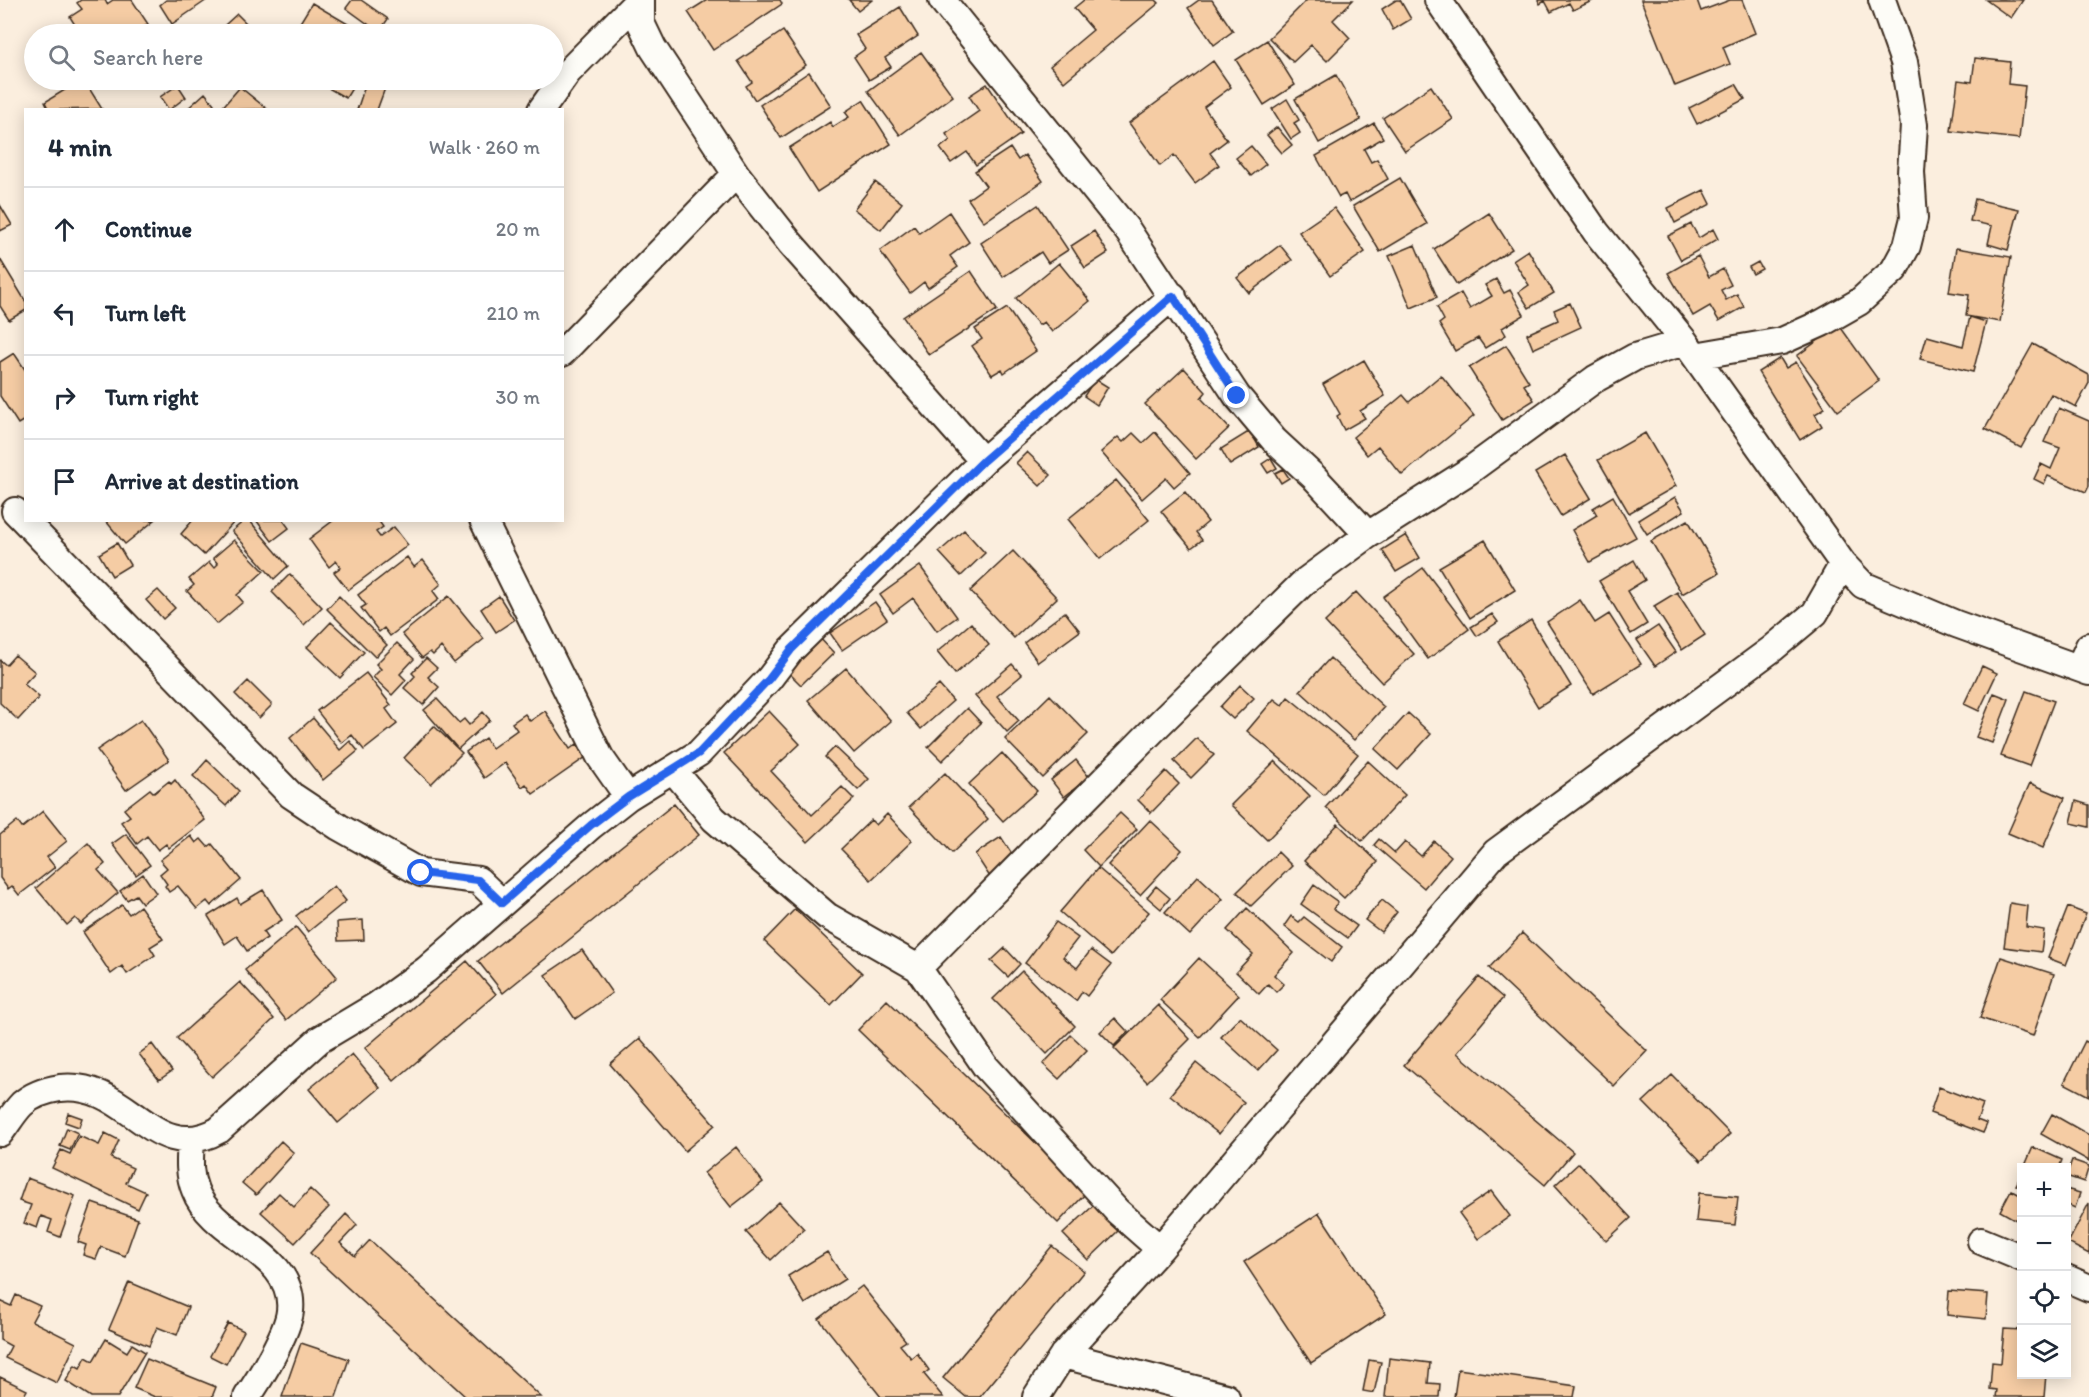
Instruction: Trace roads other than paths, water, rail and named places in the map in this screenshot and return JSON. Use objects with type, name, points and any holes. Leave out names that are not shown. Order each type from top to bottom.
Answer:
[{"type":"street","points":[[564,78],[640,0]]},
{"type":"street","points":[[640,0],[641,24],[653,48],[736,174],[791,244],[983,461]]},
{"type":"street","points":[[942,0],[1128,231],[1237,396],[1274,440],[1314,477],[1368,535]]},
{"type":"street","points":[[1438,0],[1596,232],[1690,349],[1843,564],[1863,585],[1956,624],[2086,662]]},
{"type":"street","points":[[918,968],[1158,725],[1304,582],[1368,535],[1469,471],[1595,379],[1635,357],[1690,349],[1782,341],[1822,323],[1859,302],[1894,270],[1907,246],[1914,218],[1911,172],[1914,125],[1904,62],[1882,0]]},
{"type":"street","points":[[542,108],[555,90]]},
{"type":"street","points":[[564,351],[736,174]]},
{"type":"street","points":[[0,1133],[23,1103],[51,1089],[74,1086],[93,1089],[117,1101],[151,1128],[171,1136],[191,1140],[205,1138],[219,1130],[319,1040],[376,1006],[426,970],[591,825],[628,797],[674,771],[706,747],[769,679],[791,650],[983,461],[1173,296]]},
{"type":"street","points":[[14,513],[291,795],[339,827],[421,873],[478,880],[502,903]]},
{"type":"street","points":[[484,522],[600,757],[628,797]]},
{"type":"street","points":[[1036,1397],[1063,1355],[1160,1249],[1497,852],[1772,649],[1815,613],[1843,564]]},
{"type":"street","points":[[674,771],[714,819],[827,916],[918,968],[986,1067],[1117,1211],[1160,1249]]},
{"type":"street","points":[[191,1140],[189,1171],[203,1206],[226,1229],[269,1261],[287,1283],[291,1312],[267,1368],[248,1397]]},
{"type":"street","points":[[1981,1241],[2017,1256]]},
{"type":"street","points":[[2071,1280],[2089,1288]]},
{"type":"street","points":[[1063,1355],[1226,1397]]}]
